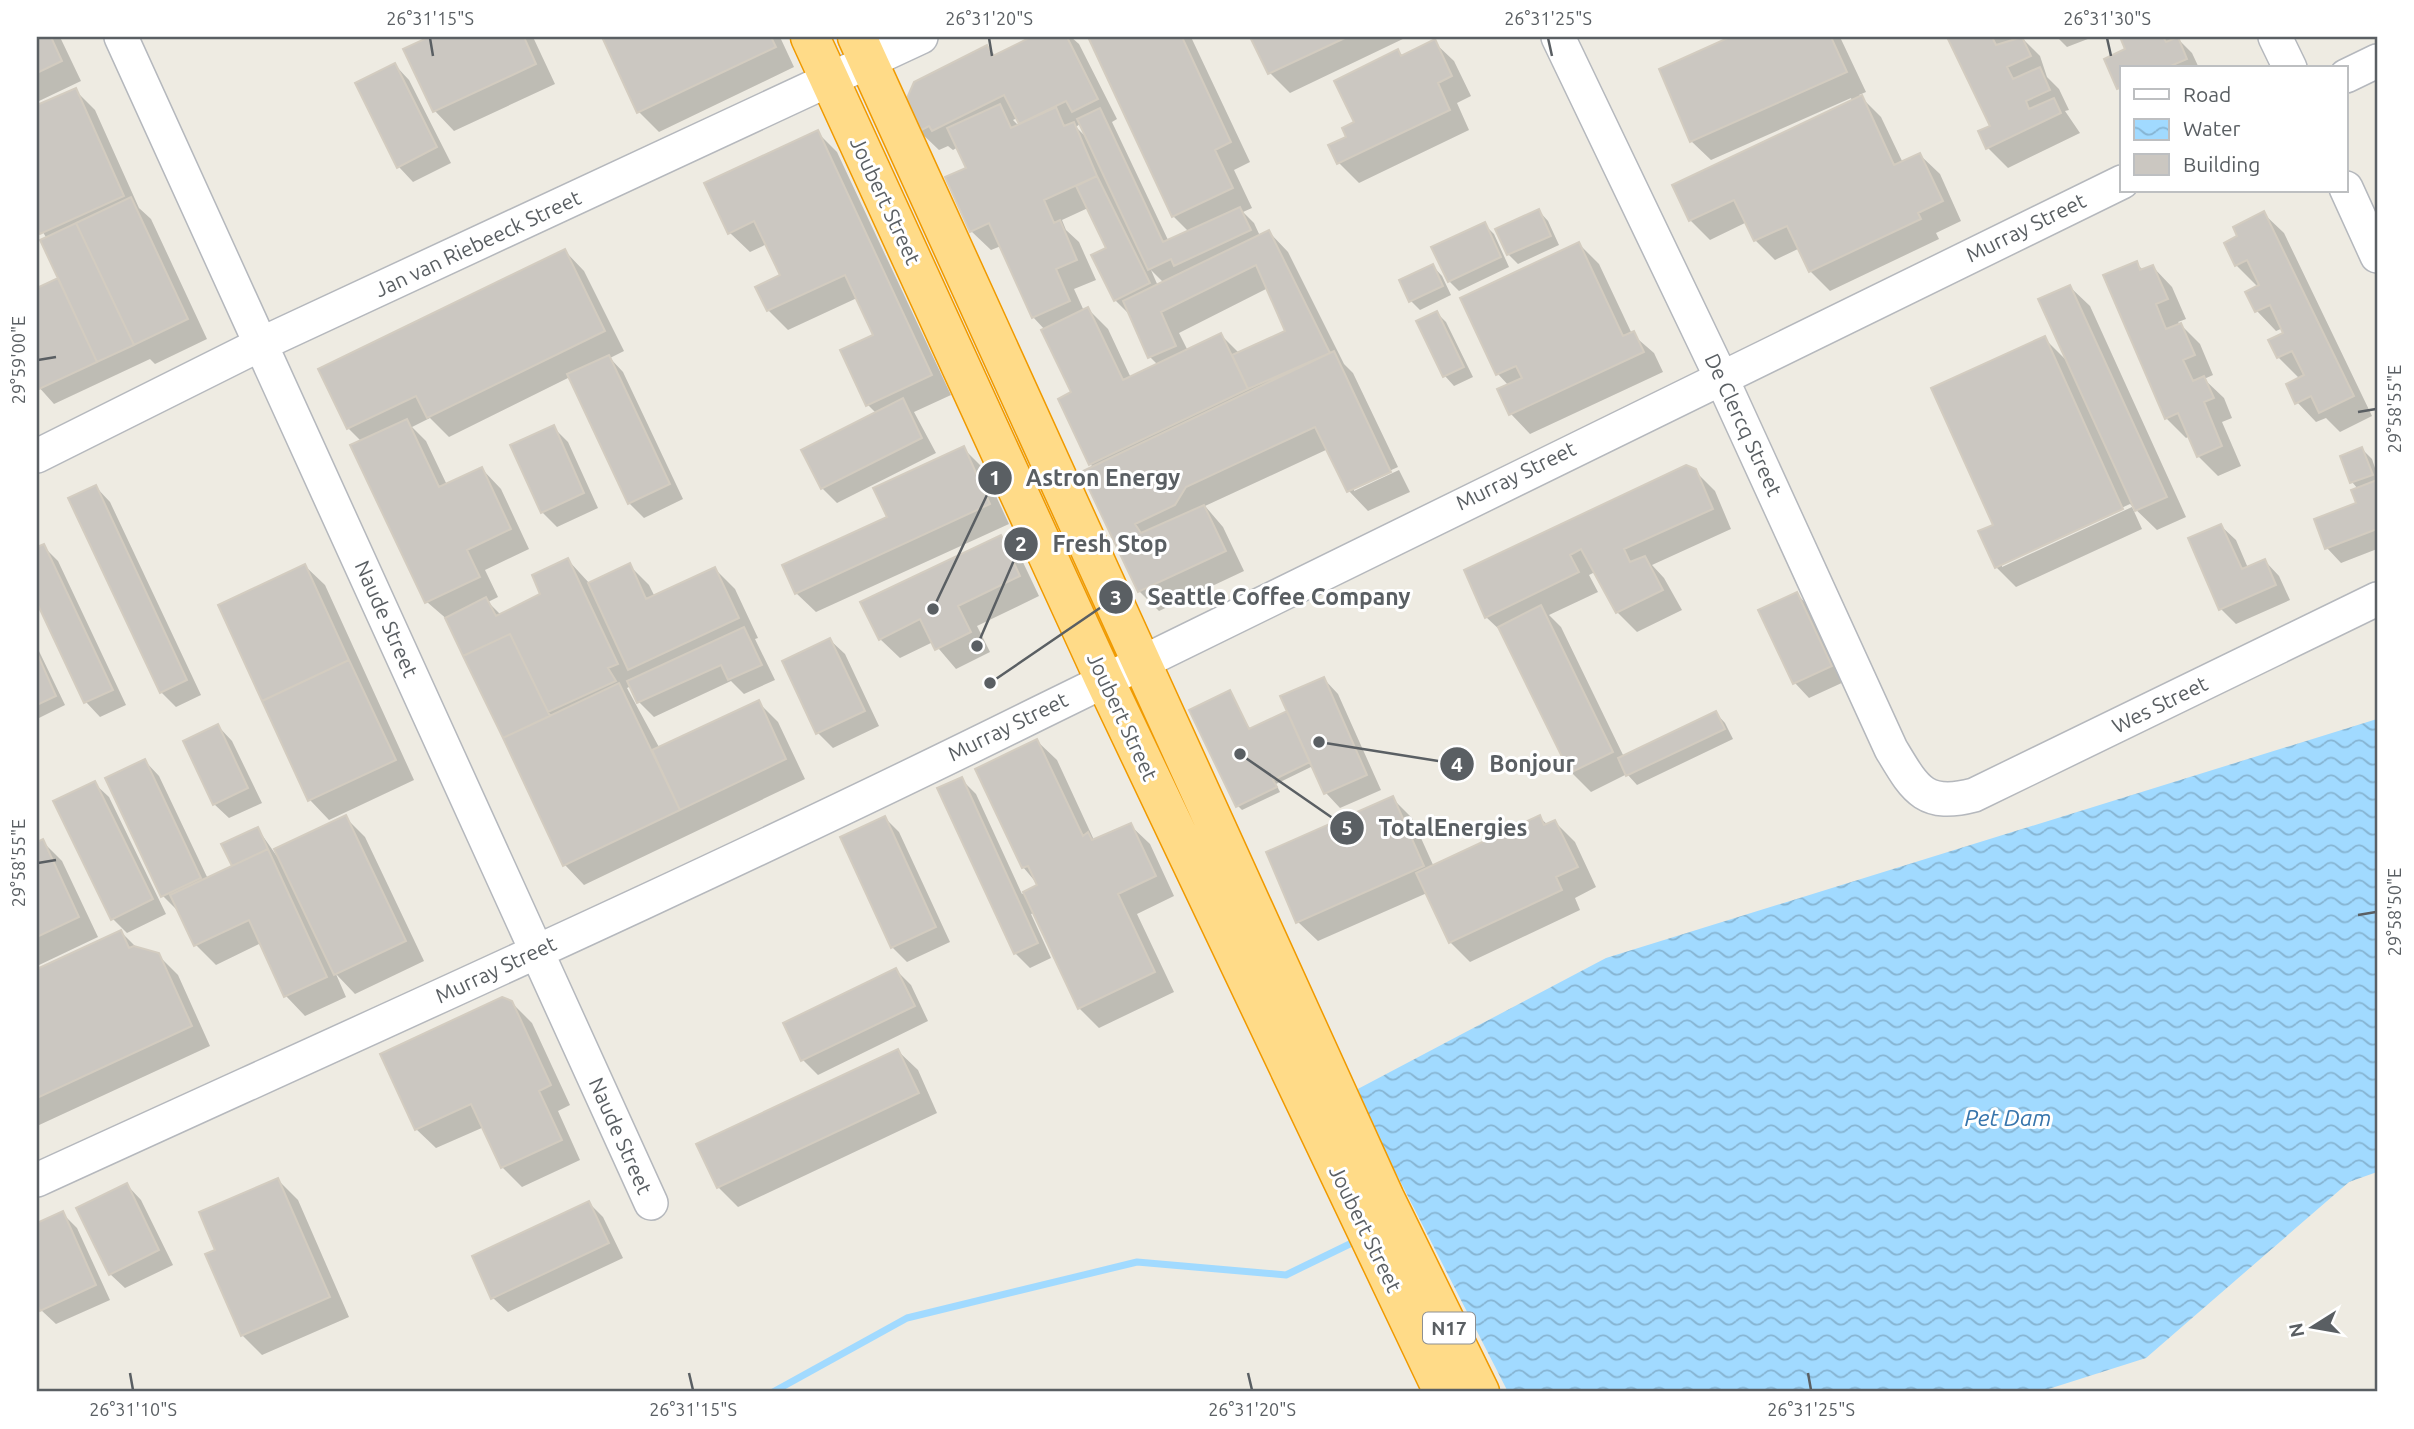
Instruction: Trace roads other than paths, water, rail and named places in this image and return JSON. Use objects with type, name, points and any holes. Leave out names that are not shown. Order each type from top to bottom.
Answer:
[{"type":"highway","name":"Joubert Street","points":[[810,37],[1104,679],[1403,1268],[1480,1392]]},
{"type":"highway","name":"Joubert Street","points":[[863,49],[1143,662],[1371,1206]]},
{"type":"highway","name":"Joubert Street","points":[[1403,1268],[1443,1392]]},
{"type":"street","name":"Naude Street","points":[[121,37],[651,1203]]},
{"type":"street","name":"Jan van Riebeeck Street","points":[[37,456],[261,344],[831,81],[863,49],[920,37]]},
{"type":"street","name":"De Clercq Street","points":[[1558,37],[1720,375],[1891,748],[1914,786],[1939,800]]},
{"type":"street","points":[[2275,37],[2289,66]]},
{"type":"street","points":[[2348,75],[2377,61]]},
{"type":"street","name":"Murray Street","points":[[37,1180],[537,952],[1040,713],[1720,375],[2120,183]]},
{"type":"street","points":[[2348,192],[2377,256]]},
{"type":"street","name":"Wes Street","points":[[1939,800],[1974,795],[2377,599]]},
{"type":"water","name":"Pet Dam","points":[[2377,719],[2377,1172],[2349,1182],[2146,1358],[2039,1392],[1508,1392],[1354,1091],[1606,958]]},
{"type":"waterway","points":[[773,1392],[907,1318],[1137,1262],[1286,1275],[1358,1240]]},
{"type":"place","name":"Astron Energy","points":[[933,609]]},
{"type":"place","name":"Fresh Stop","points":[[977,646]]},
{"type":"place","name":"Seattle Coffee Company","points":[[990,683]]},
{"type":"place","name":"Bonjour","points":[[1319,742]]},
{"type":"place","name":"TotalEnergies","points":[[1240,754]]}]
